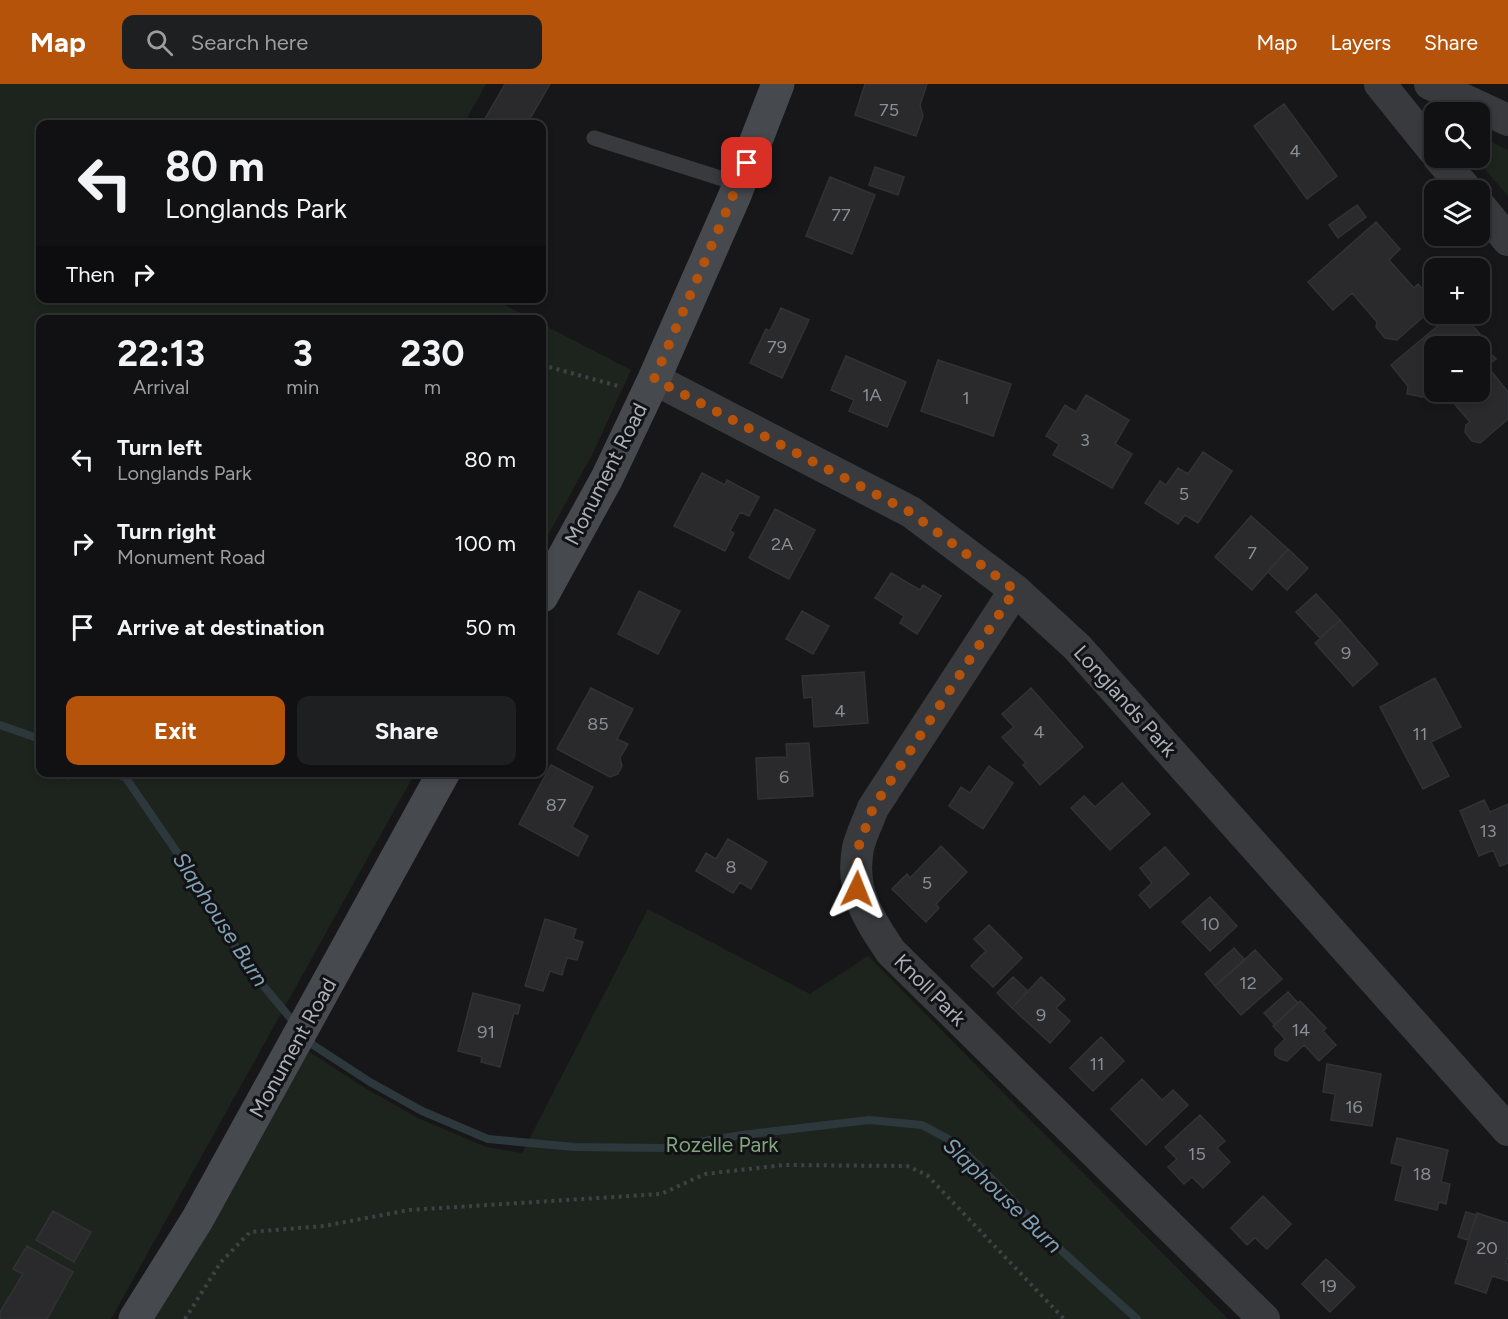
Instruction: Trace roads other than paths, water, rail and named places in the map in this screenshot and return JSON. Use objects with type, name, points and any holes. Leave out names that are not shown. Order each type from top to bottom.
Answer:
[{"type":"main road","name":"Monument Road","points":[[546,589],[607,478],[651,386],[739,184],[778,84]]},
{"type":"main road","name":"Monument Road","points":[[135,1319],[197,1220],[441,777]]},
{"type":"street","points":[[1380,84],[1424,139]]},
{"type":"street","points":[[1430,84],[1508,120]]},
{"type":"street","points":[[1448,168],[1458,180]]},
{"type":"street","points":[[1490,218],[1508,240]]},
{"type":"street","name":"Longlands Park","points":[[651,386],[910,512],[1015,590],[1077,647],[1508,1130]]},
{"type":"street","name":"Knoll Park","points":[[1015,590],[873,808],[858,848],[857,889],[870,921],[891,952],[1264,1319]]},
{"type":"lane","points":[[594,138],[739,184]]},
{"type":"waterway","name":"Slaphouse Burn","points":[[0,725],[36,738]]},
{"type":"waterway","name":"Slaphouse Burn","points":[[124,777],[207,896],[245,964],[297,1026]]},
{"type":"waterway","name":"Slaphouse Burn","points":[[306,1036],[313,1045],[370,1082],[422,1111],[488,1139],[574,1147],[662,1148],[742,1135],[869,1120],[922,1125],[952,1141],[1064,1253],[1137,1319]]},
{"type":"park label","name":"Rozelle Park","points":[[722,1145]]}]
